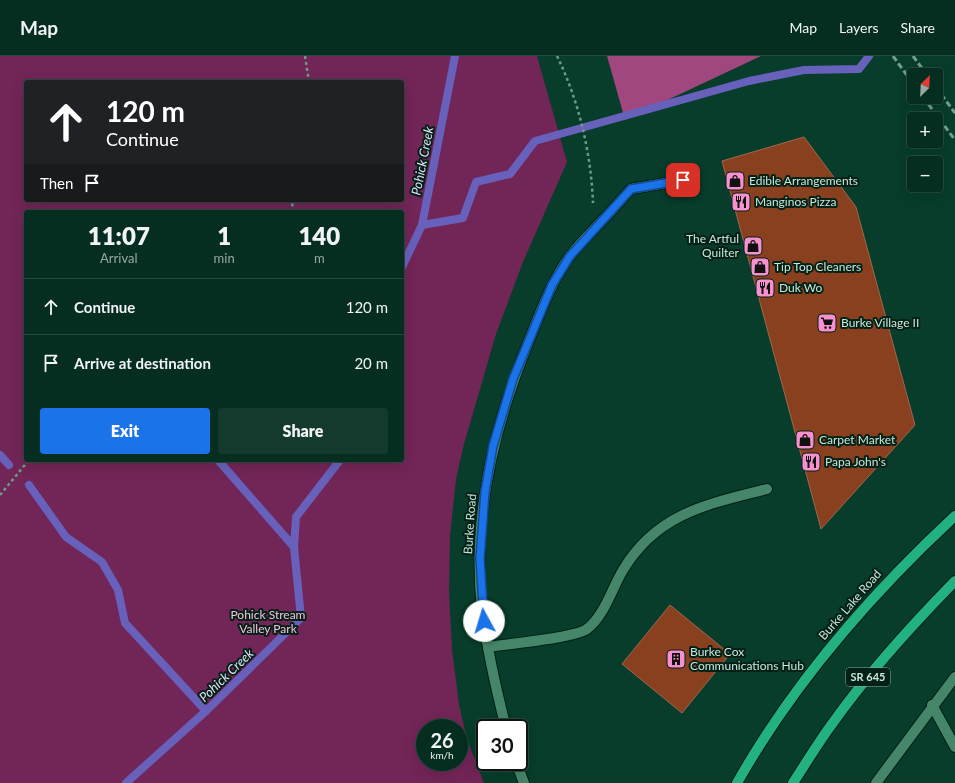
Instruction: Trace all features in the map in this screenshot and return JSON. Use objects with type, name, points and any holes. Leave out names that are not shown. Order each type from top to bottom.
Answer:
[{"type":"main road","name":"Burke Lake Road","points":[[737,783],[752,756],[792,696],[832,645],[875,594],[955,516]]},
{"type":"main road","name":"SR 645","points":[[793,783],[832,724],[873,672],[916,621],[955,581]]},
{"type":"street","name":"Burke Road","points":[[504,719],[491,668],[482,608],[480,559],[485,492],[493,446],[513,379],[552,285],[570,256],[631,189],[683,180]]},
{"type":"street","points":[[488,647],[563,636],[586,630],[599,615],[624,569],[643,543],[668,523],[694,508],[766,489]]},
{"type":"street","points":[[876,783],[932,705],[955,677]]},
{"type":"street","points":[[932,705],[955,747]]},
{"type":"street","points":[[519,771],[524,783]]},
{"type":"path","points":[[305,56],[310,80]]},
{"type":"path","points":[[558,56],[573,94],[587,148],[592,184],[593,232]]},
{"type":"path","points":[[0,495],[26,462]]},
{"type":"green space","name":"Pohick Stream Valley Park","points":[[0,56],[537,56],[567,162],[523,262],[496,334],[464,444],[456,479],[450,536],[449,592],[452,649],[459,705],[462,719],[416,719],[416,771],[468,771],[468,742],[476,762],[476,771],[479,771],[484,783],[0,783]]},
{"type":"shaded area","points":[[607,56],[761,56],[625,120]]},
{"type":"building","name":"Burke Village II","points":[[804,137],[856,207],[915,425],[821,529],[722,161]]},
{"type":"building","name":"Burke Cox Communications Hub","points":[[670,605],[730,654],[682,713],[622,664]]},
{"type":"waterway","name":"Pohick Creek","points":[[404,263],[422,225],[455,56]]},
{"type":"waterway","points":[[422,225],[463,218],[476,182],[510,174],[535,141],[749,81],[804,70],[859,69],[869,56]]},
{"type":"waterway","points":[[0,455],[9,465]]},
{"type":"waterway","points":[[220,462],[294,547]]},
{"type":"waterway","name":"Pohick Creek","points":[[126,783],[206,711],[301,618],[294,547],[296,517],[338,462]]},
{"type":"waterway","points":[[29,485],[66,537],[102,562],[118,590],[125,623],[206,711]]},
{"type":"railway","points":[[893,56],[907,75]]},
{"type":"railway","points":[[913,56],[922,68]]},
{"type":"railway","points":[[943,97],[955,113]]},
{"type":"railway","points":[[928,104],[955,140]]},
{"type":"place","name":"Edible Arrangements","points":[[735,181]]},
{"type":"place","name":"Manginos Pizza","points":[[741,202]]},
{"type":"place","name":"The Artful Quilter","points":[[753,246]]},
{"type":"place","name":"Tip Top Cleaners","points":[[760,267]]},
{"type":"place","name":"Duk Wo","points":[[765,288]]},
{"type":"place","name":"Burke Village II","points":[[827,323]]},
{"type":"place","name":"Carpet Market","points":[[805,440]]},
{"type":"place","name":"Papa John's","points":[[811,462]]},
{"type":"place","name":"Burke Cox Communications Hub","points":[[676,659]]},
{"type":"route","points":[[484,621],[480,559],[485,492],[493,446],[513,379],[552,285],[570,256],[631,189],[683,180]]}]
